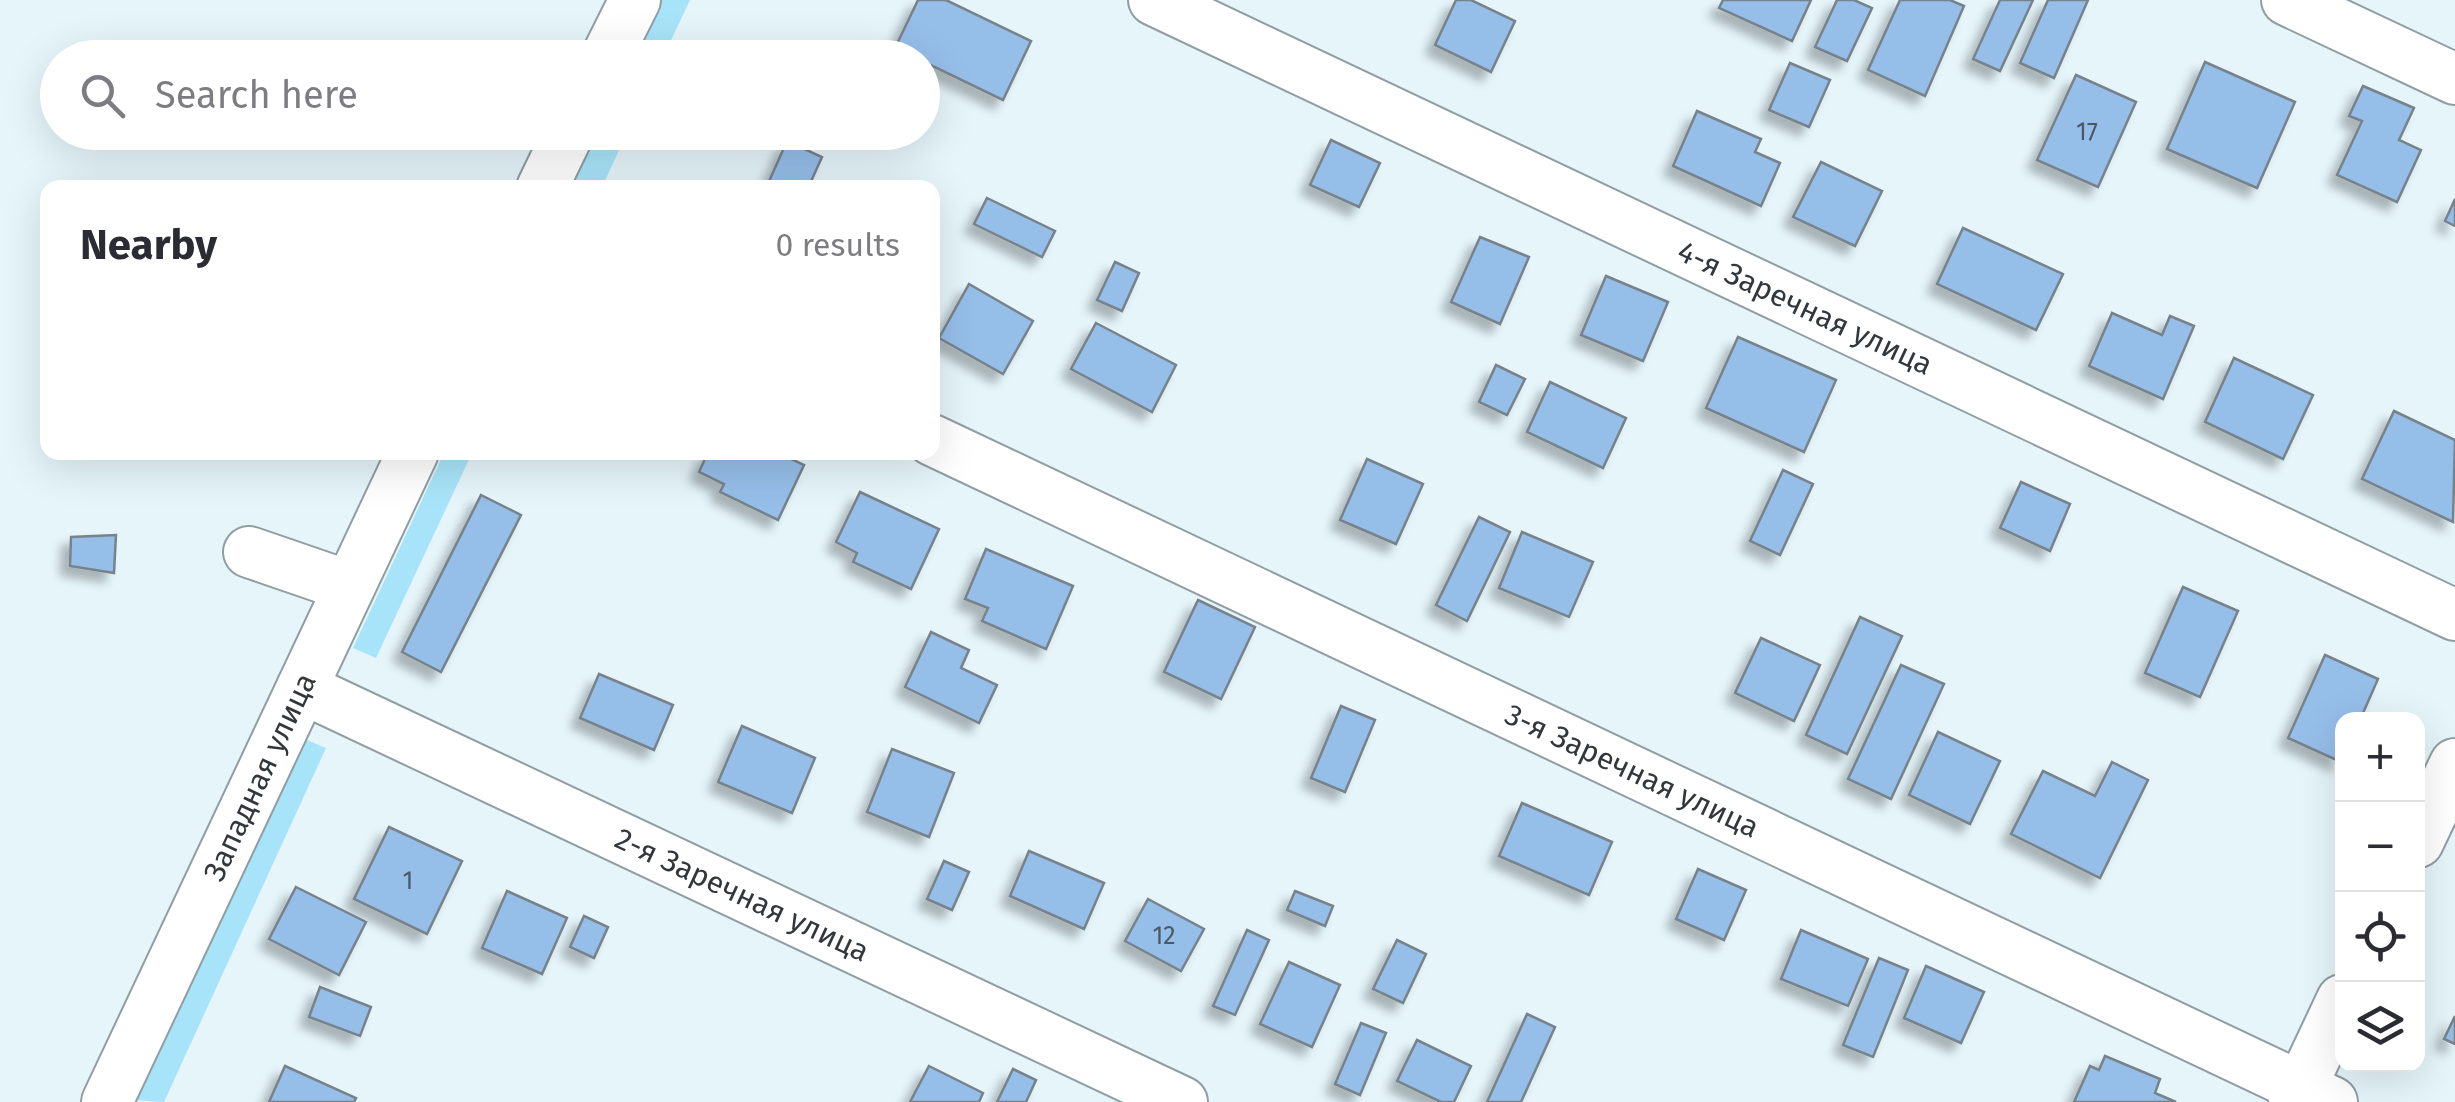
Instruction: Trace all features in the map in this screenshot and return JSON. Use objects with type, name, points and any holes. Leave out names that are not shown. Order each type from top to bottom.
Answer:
[{"type":"street","points":[[615,40],[635,0]]},
{"type":"street","name":"4-я Заречная улица","points":[[1154,0],[2455,615]]},
{"type":"street","points":[[2287,0],[2455,79]]},
{"type":"street","points":[[546,180],[560,150]]},
{"type":"street","name":"3-я Заречная улица","points":[[940,444],[2309,1097]]},
{"type":"street","name":"Западная улица","points":[[106,1102],[409,460]]},
{"type":"street","points":[[250,552],[348,586]]},
{"type":"street","name":"2-я Заречная улица","points":[[302,688],[1182,1102]]},
{"type":"street","points":[[2425,827],[2455,764]]},
{"type":"street","points":[[2309,1097],[2335,1021]]},
{"type":"shaded area","points":[[659,0],[690,0],[671,40],[640,40]]},
{"type":"shaded area","points":[[588,150],[619,150],[605,180],[575,180]]},
{"type":"shaded area","points":[[441,460],[469,460],[376,658],[353,648]]},
{"type":"shaded area","points":[[300,737],[326,748],[164,1102],[133,1100]]},
{"type":"building","points":[[918,0],[946,0],[1031,41],[1003,100],[940,70],[940,40],[899,40]]},
{"type":"building","points":[[1456,0],[1471,0],[1515,21],[1491,72],[1435,45]]},
{"type":"building","points":[[1723,0],[1811,0],[1792,41],[1719,8]]},
{"type":"building","points":[[1837,0],[1854,0],[1872,8],[1847,61],[1815,47]]},
{"type":"building","points":[[1900,0],[1950,0],[1964,6],[1925,96],[1868,70]]},
{"type":"building","points":[[2000,0],[2033,0],[2000,71],[1973,59]]},
{"type":"building","points":[[2048,0],[2088,0],[2054,78],[2020,63]]},
{"type":"building","points":[[2205,62],[2295,102],[2257,188],[2167,149]]},
{"type":"building","points":[[1790,63],[1830,80],[1809,127],[1769,110]]},
{"type":"building","points":[[2076,75],[2136,102],[2098,187],[2037,160]]},
{"type":"building","points":[[2363,86],[2414,108],[2399,140],[2421,150],[2397,202],[2337,175],[2362,121],[2349,116]]},
{"type":"building","points":[[1697,111],[1761,139],[1755,152],[1780,163],[1761,206],[1673,166]]},
{"type":"building","points":[[1331,140],[1380,163],[1359,207],[1310,185]]},
{"type":"building","points":[[783,150],[807,150],[822,157],[812,180],[770,180]]},
{"type":"building","points":[[1821,162],[1882,191],[1855,246],[1793,217]]},
{"type":"building","points":[[987,198],[1055,231],[1042,257],[974,224]]},
{"type":"building","points":[[2455,199],[2455,226],[2445,221]]},
{"type":"building","points":[[1963,228],[2063,274],[2036,330],[1937,284]]},
{"type":"building","points":[[1480,237],[1529,257],[1500,324],[1451,302]]},
{"type":"building","points":[[1115,262],[1139,273],[1122,311],[1097,300]]},
{"type":"building","points":[[1606,276],[1668,302],[1643,361],[1581,335]]},
{"type":"building","points":[[969,284],[1033,321],[1003,374],[940,336]]},
{"type":"building","points":[[2112,313],[2162,335],[2170,316],[2194,326],[2163,399],[2089,366]]},
{"type":"building","points":[[1096,323],[1176,365],[1152,412],[1071,369]]},
{"type":"building","points":[[1738,337],[1836,380],[1804,452],[1706,408]]},
{"type":"building","points":[[2234,358],[2313,395],[2283,459],[2205,422]]},
{"type":"building","points":[[1496,365],[1525,379],[1507,415],[1479,402]]},
{"type":"building","points":[[1550,382],[1626,418],[1603,468],[1527,432]]},
{"type":"building","points":[[2394,411],[2455,440],[2453,522],[2362,479]]},
{"type":"building","points":[[1367,459],[1423,484],[1396,544],[1340,520]]},
{"type":"building","points":[[704,460],[794,460],[804,465],[778,520],[720,492],[724,484],[699,472]]},
{"type":"building","points":[[1783,470],[1813,484],[1780,555],[1750,541]]},
{"type":"building","points":[[2021,482],[2070,504],[2050,551],[2000,528]]},
{"type":"building","points":[[860,492],[939,529],[911,589],[853,562],[857,553],[836,542]]},
{"type":"building","points":[[481,495],[521,515],[441,672],[402,652]]},
{"type":"building","points":[[1479,517],[1510,532],[1467,621],[1436,605]]},
{"type":"building","points":[[1522,532],[1593,562],[1569,617],[1499,588]]},
{"type":"building","points":[[116,535],[114,573],[70,566],[71,537]]},
{"type":"building","points":[[986,549],[1073,586],[1046,649],[982,621],[988,608],[965,599]]},
{"type":"building","points":[[2183,587],[2238,611],[2200,697],[2145,673]]},
{"type":"building","points":[[1198,600],[1255,627],[1221,699],[1164,672]]},
{"type":"building","points":[[1860,617],[1902,636],[1847,754],[1806,735]]},
{"type":"building","points":[[931,632],[969,650],[961,668],[997,685],[979,723],[905,687]]},
{"type":"building","points":[[1761,638],[1820,665],[1794,721],[1735,693]]},
{"type":"building","points":[[2325,655],[2378,679],[2364,712],[2335,712],[2335,759],[2288,738]]},
{"type":"building","points":[[1901,665],[1944,684],[1891,799],[1848,779]]},
{"type":"building","points":[[599,674],[673,705],[654,750],[580,718]]},
{"type":"building","points":[[1341,706],[1375,720],[1345,792],[1311,778]]},
{"type":"building","points":[[742,726],[815,758],[792,813],[718,782]]},
{"type":"building","points":[[1938,732],[2000,761],[1970,824],[1909,795]]},
{"type":"building","points":[[892,749],[954,773],[929,837],[867,812]]},
{"type":"building","points":[[2112,762],[2148,780],[2100,878],[2011,834],[2043,771],[2095,796]]},
{"type":"building","points":[[1522,803],[1612,842],[1589,895],[1499,856]]},
{"type":"building","points":[[389,827],[462,861],[427,934],[354,899]]},
{"type":"building","points":[[1029,851],[1104,883],[1084,929],[1010,896]]},
{"type":"building","points":[[944,861],[969,872],[952,910],[927,899]]},
{"type":"building","points":[[1698,869],[1746,890],[1724,940],[1676,919]]},
{"type":"building","points":[[296,887],[366,922],[339,975],[269,939]]},
{"type":"building","points":[[507,891],[567,918],[542,974],[482,948]]},
{"type":"building","points":[[1295,891],[1333,906],[1325,926],[1287,910]]},
{"type":"building","points":[[1148,899],[1204,929],[1181,971],[1125,941]]},
{"type":"building","points":[[584,916],[608,927],[594,958],[570,947]]},
{"type":"building","points":[[1247,930],[1269,940],[1235,1015],[1213,1006]]},
{"type":"building","points":[[1801,930],[1868,959],[1848,1006],[1781,979]]},
{"type":"building","points":[[1397,940],[1426,954],[1403,1003],[1373,989]]},
{"type":"building","points":[[1879,958],[1908,970],[1873,1057],[1843,1045]]},
{"type":"building","points":[[1289,962],[1340,985],[1312,1047],[1260,1024]]},
{"type":"building","points":[[1926,966],[1984,992],[1961,1043],[1904,1018]]},
{"type":"building","points":[[320,987],[371,1007],[360,1036],[309,1017]]},
{"type":"building","points":[[1527,1014],[1555,1027],[1521,1102],[1487,1102]]},
{"type":"building","points":[[2455,1016],[2455,1044],[2444,1039]]},
{"type":"building","points":[[1361,1023],[1386,1033],[1360,1095],[1335,1084]]},
{"type":"building","points":[[1417,1040],[1471,1066],[1454,1102],[1441,1102],[1397,1081]]},
{"type":"building","points":[[2105,1056],[2160,1079],[2155,1093],[2176,1102],[2074,1102],[2090,1066],[2099,1070]]},
{"type":"building","points":[[285,1066],[356,1098],[354,1102],[269,1102]]},
{"type":"building","points":[[929,1066],[983,1093],[979,1102],[910,1102]]},
{"type":"building","points":[[1013,1069],[1036,1080],[1026,1102],[997,1102]]}]
